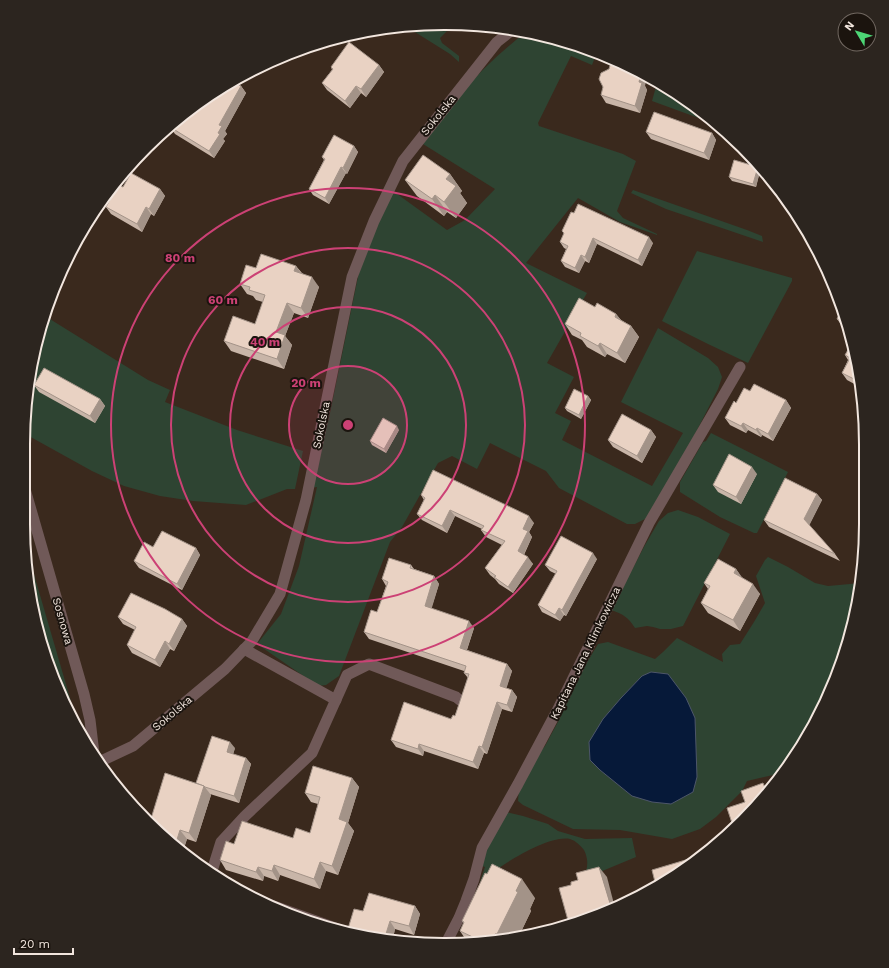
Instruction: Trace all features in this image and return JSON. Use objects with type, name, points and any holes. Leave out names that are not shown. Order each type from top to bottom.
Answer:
[{"type":"street","name":"Sokolska","points":[[104,760],[133,746],[225,668],[252,640],[280,594],[306,500],[352,277],[374,221],[403,161],[497,42],[506,35]]},
{"type":"street","name":"Kapitana Jana Klimkowicza","points":[[449,938],[466,901],[474,879],[482,848],[559,707],[649,523],[740,367]]},
{"type":"street","name":"Sosnowa","points":[[30,506],[84,694],[90,720],[93,742]]},
{"type":"street","points":[[244,649],[336,700]]},
{"type":"street","points":[[213,867],[221,842],[245,816],[312,752],[347,674],[370,664],[461,700]]},
{"type":"green space","points":[[448,30],[440,38],[442,43],[459,56],[459,62],[450,54],[414,31]]},
{"type":"green space","points":[[520,37],[552,44],[594,59],[592,65],[571,56],[538,123],[539,126],[623,154],[636,161],[617,211],[623,218],[657,234],[620,222],[578,198],[526,263],[587,293],[547,363],[574,377],[555,413],[571,421],[562,440],[652,486],[683,433],[621,402],[658,328],[708,358],[718,367],[722,377],[718,389],[693,438],[647,518],[635,524],[627,524],[559,488],[546,471],[490,443],[477,469],[452,456],[438,463],[402,527],[390,542],[339,676],[326,685],[318,686],[257,644],[281,614],[299,566],[317,487],[310,488],[329,418],[359,272],[374,230],[393,191],[447,230],[465,220],[495,189],[423,144],[450,106],[468,85]]},
{"type":"green space","points":[[656,88],[700,119],[652,101]]},
{"type":"green space","points":[[633,190],[762,236],[763,242],[666,209],[631,193]]},
{"type":"green space","points":[[697,251],[792,278],[792,281],[748,363],[662,321]]},
{"type":"green space","points":[[50,319],[148,380],[170,390],[165,402],[237,430],[303,451],[295,489],[287,489],[246,505],[193,501],[160,496],[124,486],[92,471],[30,437],[31,417],[38,364]]},
{"type":"green space","points":[[711,433],[788,472],[757,533],[720,517],[680,492],[680,482],[703,442],[706,441]]},
{"type":"green space","points":[[678,510],[698,517],[730,534],[683,626],[671,629],[660,629],[647,626],[635,628],[625,616],[611,610],[659,521],[668,513]]},
{"type":"green space","points":[[768,557],[815,583],[828,586],[854,584],[845,631],[827,682],[803,731],[774,775],[747,781],[742,791],[716,817],[700,829],[672,839],[620,830],[573,829],[523,805],[518,801],[519,788],[535,758],[545,746],[583,669],[598,644],[608,642],[655,659],[677,638],[723,662],[722,654],[730,645],[740,644],[765,603],[756,576]],"holes":[[[651,672],[668,674],[632,796],[590,760],[603,719],[621,698],[642,676]]]},
{"type":"green space","points":[[33,572],[72,704],[52,657],[44,631]]},
{"type":"green space","points":[[506,812],[548,824],[558,831],[585,839],[632,838],[636,857],[583,879],[587,864],[587,857],[584,850],[578,843],[570,839],[560,839],[523,853],[480,882],[485,867],[479,865]]},
{"type":"water","points":[[651,672],[668,674],[686,698],[695,718],[697,777],[693,792],[671,804],[652,802],[632,796],[590,760],[589,742],[603,719],[642,676]]},
{"type":"building","points":[[349,42],[379,65],[361,89],[356,86],[345,101],[322,83],[333,69],[331,67]]},
{"type":"building","points":[[610,65],[640,79],[639,82],[642,83],[635,106],[601,95],[603,87],[599,79],[601,73],[609,69]]},
{"type":"building","points":[[239,85],[241,86],[219,125],[222,126],[218,133],[220,134],[209,151],[175,130],[214,100]]},
{"type":"building","points":[[654,112],[712,133],[704,153],[646,132]]},
{"type":"building","points":[[334,135],[354,146],[325,198],[309,189],[325,159],[322,157]]},
{"type":"building","points":[[423,155],[450,174],[446,179],[456,186],[444,202],[435,195],[432,199],[405,180]]},
{"type":"building","points":[[734,160],[750,165],[757,172],[753,184],[729,177]]},
{"type":"building","points":[[131,173],[160,189],[149,209],[146,207],[137,224],[106,207],[121,186],[123,187]]},
{"type":"building","points":[[578,204],[649,237],[638,260],[593,238],[585,257],[581,255],[575,268],[561,261],[568,246],[560,242],[564,233],[562,231],[571,212],[574,213]]},
{"type":"building","points":[[261,254],[296,266],[294,271],[312,277],[301,308],[287,303],[276,332],[285,335],[277,359],[224,341],[233,316],[255,324],[265,295],[249,290],[250,287],[240,284],[246,265],[256,268]]},
{"type":"building","points":[[579,298],[595,307],[597,303],[616,314],[615,317],[631,326],[617,353],[600,343],[598,346],[580,336],[581,333],[565,324]]},
{"type":"building","points":[[848,350],[850,358],[845,355]]},
{"type":"building","points":[[850,358],[853,379],[842,373]]},
{"type":"building","points":[[44,368],[100,399],[90,416],[35,385]]},
{"type":"building","points":[[754,384],[786,400],[768,434],[743,423],[741,426],[725,418],[734,401],[736,403],[744,388],[750,391]]},
{"type":"building","points":[[574,389],[588,396],[579,415],[565,408]]},
{"type":"building","points":[[622,414],[651,430],[637,456],[608,440]]},
{"type":"building","points":[[383,418],[397,426],[384,449],[370,441]]},
{"type":"building","points":[[729,454],[752,467],[736,497],[713,485]]},
{"type":"building","points":[[433,470],[529,516],[523,529],[528,531],[518,551],[528,557],[508,587],[494,577],[496,576],[485,568],[505,541],[481,530],[484,526],[450,510],[442,526],[417,514],[425,498],[421,495]]},
{"type":"building","points":[[785,478],[817,494],[804,519],[835,554],[764,520]]},
{"type":"building","points":[[162,531],[196,548],[177,584],[134,561],[144,542],[153,547]]},
{"type":"building","points":[[561,536],[593,553],[562,610],[559,608],[555,615],[538,605],[557,571],[545,565]]},
{"type":"building","points":[[389,558],[411,565],[410,568],[434,576],[425,606],[469,621],[460,648],[507,664],[500,686],[512,690],[507,705],[497,702],[482,747],[479,746],[473,762],[419,744],[418,749],[391,740],[404,702],[451,719],[453,715],[455,716],[469,674],[464,673],[466,666],[364,632],[371,610],[377,612],[388,582],[382,579]]},
{"type":"building","points":[[718,559],[736,569],[734,573],[753,584],[733,620],[701,603],[710,586],[704,583]]},
{"type":"building","points":[[131,593],[182,619],[169,644],[165,641],[155,660],[127,645],[136,627],[118,617]]},
{"type":"building","points":[[212,736],[230,742],[227,752],[246,758],[234,796],[196,783]]},
{"type":"building","points":[[313,766],[352,778],[339,819],[347,822],[332,866],[320,862],[314,879],[274,865],[272,871],[258,867],[256,872],[220,860],[226,841],[234,844],[242,821],[293,838],[296,828],[310,833],[320,797],[305,793]]},
{"type":"building","points":[[165,773],[204,786],[189,833],[180,830],[177,840],[151,817]]},
{"type":"building","points":[[763,783],[764,787],[732,823],[727,808],[745,802],[741,791]]},
{"type":"building","points":[[686,860],[655,880],[652,870]]},
{"type":"building","points":[[492,864],[522,879],[516,891],[518,892],[497,934],[472,937],[460,931],[464,922],[462,921],[485,873],[487,874]]},
{"type":"building","points":[[599,867],[610,903],[568,919],[559,888],[571,885],[571,882],[578,880],[576,873]]},
{"type":"building","points":[[369,893],[415,906],[409,926],[390,921],[386,933],[349,927],[354,909],[363,911]]}]
